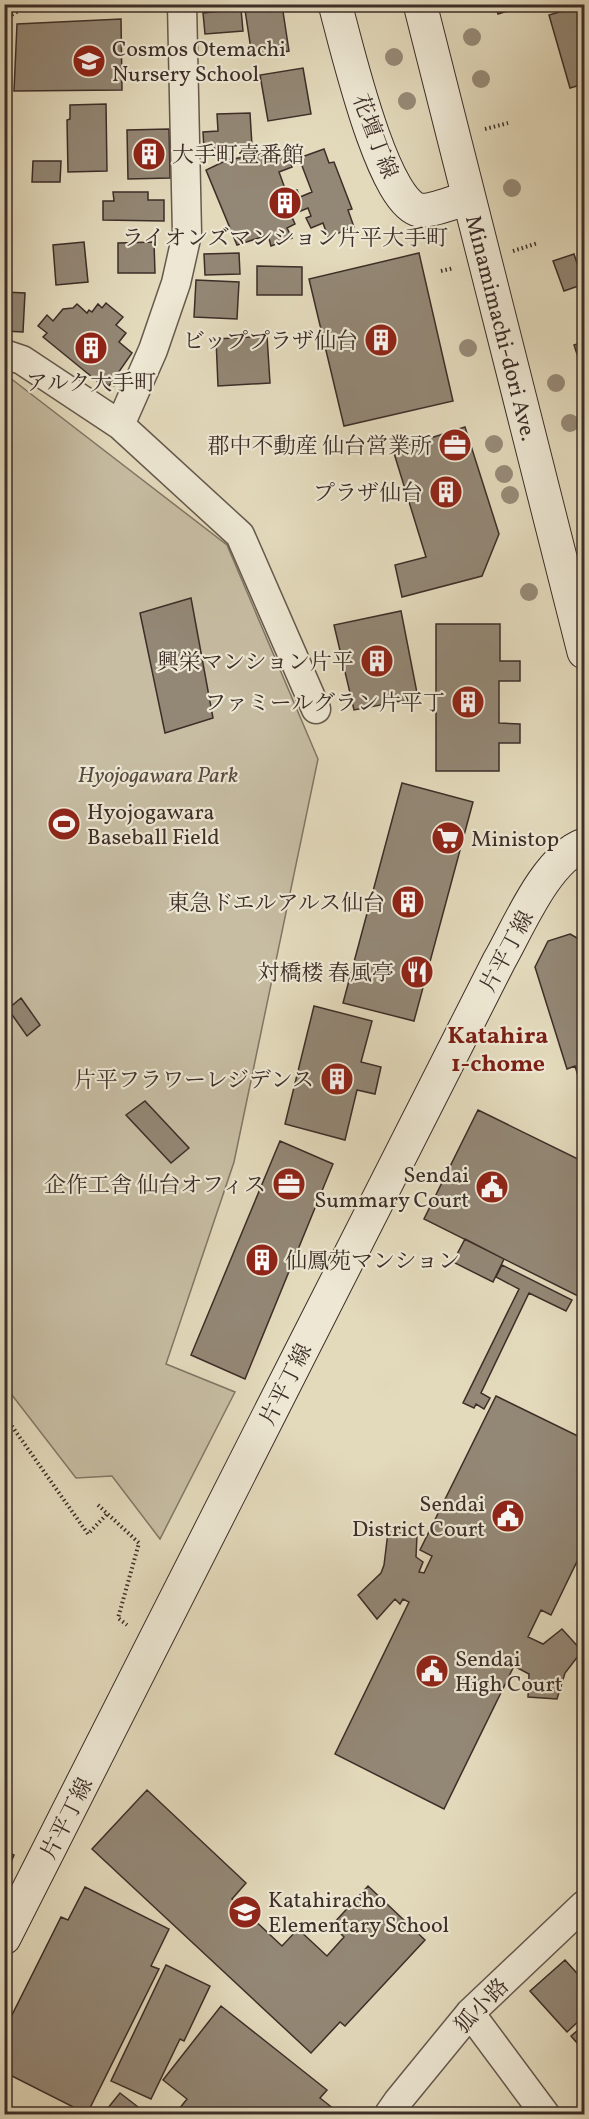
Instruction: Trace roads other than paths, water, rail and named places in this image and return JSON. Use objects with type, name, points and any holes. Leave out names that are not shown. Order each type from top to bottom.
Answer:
[{"type":"street","name":"花壇丁線","points":[[335,4],[366,120],[394,184],[410,204],[418,210],[426,210],[468,198]]},
{"type":"street","name":"Minamimachi-dori Ave.","points":[[420,4],[585,652]]},
{"type":"street","points":[[120,425],[153,350],[176,283],[188,234],[183,6]]},
{"type":"street","points":[[4,354],[22,360],[120,425],[240,535],[316,709]]},
{"type":"street","name":"片平丁線","points":[[4,1938],[499,961],[555,866],[565,855],[585,846]]},
{"type":"street","name":"狐小路","points":[[389,2115],[470,2013],[585,1905]]},
{"type":"street","points":[[470,2013],[545,2115]]},
{"type":"place","name":"Cosmos Otemachi Nursery School","points":[[89,61]]},
{"type":"place","name":"大手町壹番館","points":[[149,154]]},
{"type":"place","name":"ライオンズマンション片平大手町","points":[[285,203]]},
{"type":"place","name":"ビッププラザ仙台","points":[[381,340]]},
{"type":"place","name":"アルク大手町","points":[[91,348]]},
{"type":"place","name":"郡中不動産 仙台営業所","points":[[455,445]]},
{"type":"place","name":"プラザ仙台","points":[[446,492]]},
{"type":"place","name":"興栄マンション片平","points":[[377,661]]},
{"type":"place","name":"ファミールグラン片平丁","points":[[468,702]]},
{"type":"place","name":"Hyojogawara Baseball Field","points":[[64,824]]},
{"type":"place","name":"Ministop","points":[[448,838]]},
{"type":"place","name":"東急ドエルアルス仙台","points":[[408,902]]},
{"type":"place","name":"対橋楼 春風亭","points":[[417,972]]},
{"type":"place","name":"片平フラワーレジデンス","points":[[337,1079]]},
{"type":"place","name":"企作工舎 仙台オフィス","points":[[289,1184]]},
{"type":"place","name":"Sendai Summary Court","points":[[492,1187]]},
{"type":"place","name":"仙鳳苑マンション","points":[[262,1260]]},
{"type":"place","name":"Sendai District Court","points":[[508,1516]]},
{"type":"place","name":"Sendai High Court","points":[[432,1671]]},
{"type":"place","name":"Katahiracho Elementary School","points":[[245,1912]]},
{"type":"district","name":"Katahira 1-chome","points":[[498,1049]]},
{"type":"park label","name":"Hyojogawara Park","points":[[158,774]]}]
